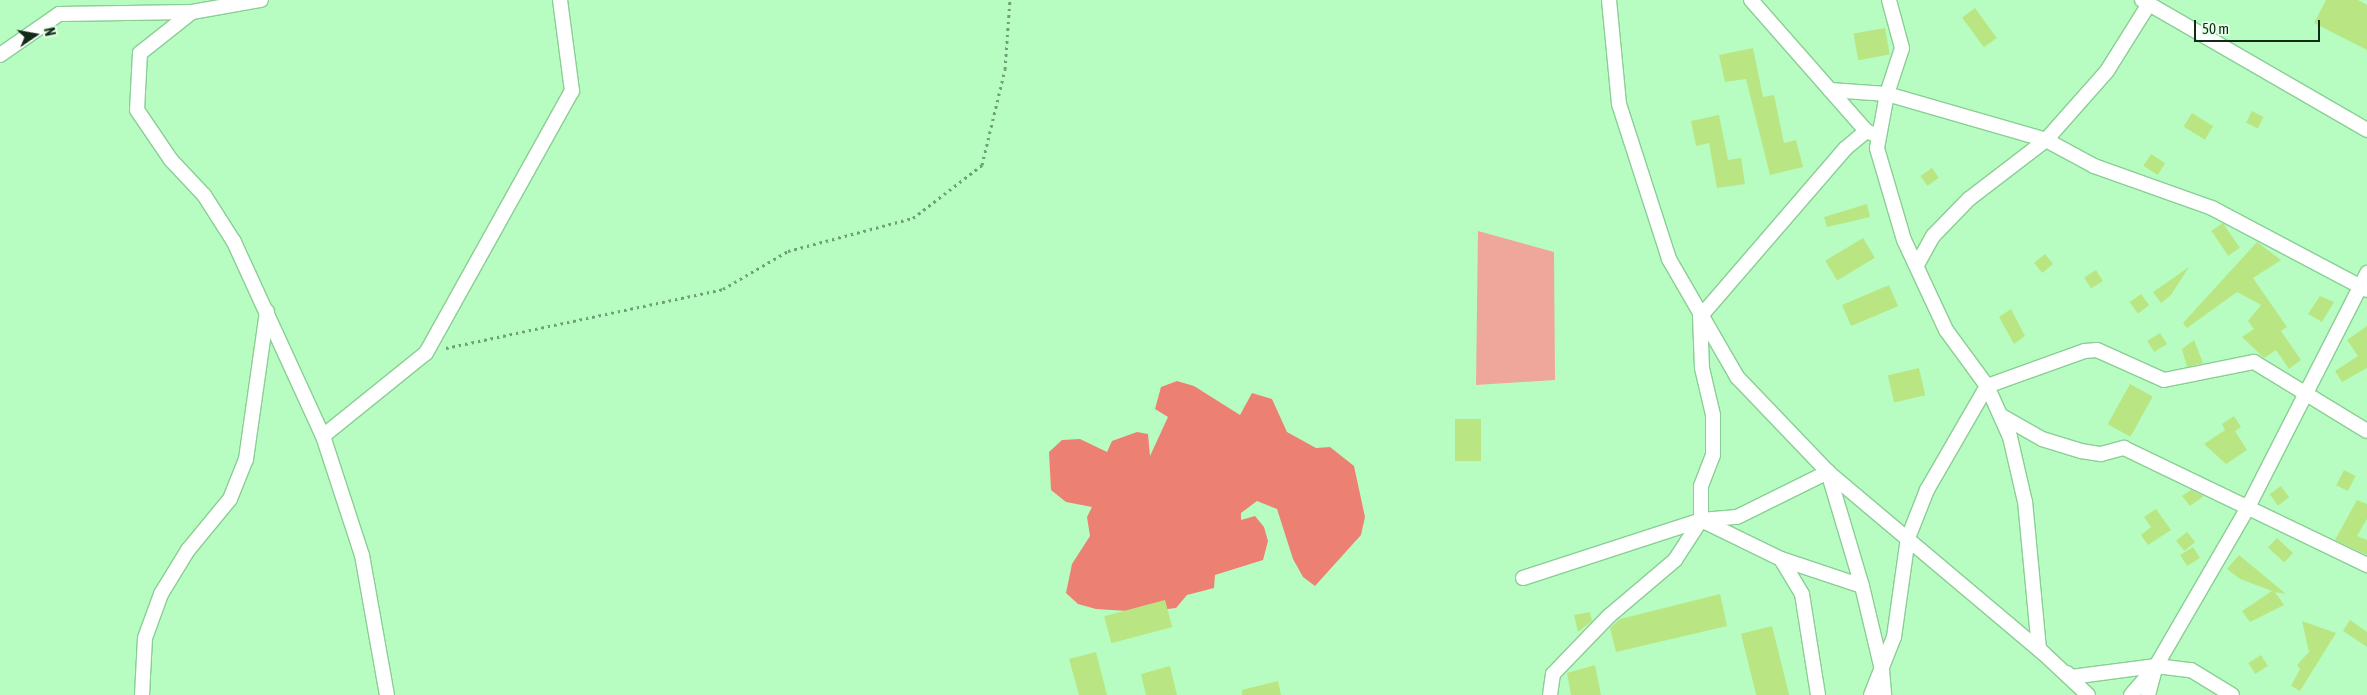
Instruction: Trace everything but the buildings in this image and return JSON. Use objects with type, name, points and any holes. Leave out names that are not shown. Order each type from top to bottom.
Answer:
[{"type":"street","points":[[0,55],[59,14],[192,12],[261,0]]},
{"type":"street","points":[[323,436],[426,353],[572,91],[560,0]]},
{"type":"street","points":[[1609,0],[1619,104],[1668,259],[1700,317],[1737,377],[1828,472],[2071,677],[2156,666],[2192,670],[2232,695]]},
{"type":"street","points":[[1751,0],[1830,90],[1871,133],[1904,240],[1918,263],[1946,330],[1987,386],[2000,415],[2025,502],[2039,649],[2088,695]]},
{"type":"street","points":[[1550,695],[1554,674],[1609,616],[1675,560],[1701,520],[1701,486],[1713,455],[1713,415],[1702,368],[1700,317],[1871,133],[1887,94],[1902,48],[1889,0]]},
{"type":"street","points":[[1918,263],[1933,236],[1968,199],[2046,140],[2107,72],[2145,2],[2367,130]]},
{"type":"street","points":[[192,12],[140,52],[137,110],[171,160],[204,195],[267,309],[323,436],[362,555],[387,695]]},
{"type":"street","points":[[1830,90],[1887,94],[2046,140],[2094,166],[2212,208],[2364,288]]},
{"type":"street","points":[[2131,695],[2156,666],[2247,509],[2304,394],[2364,288],[2367,273]]},
{"type":"street","points":[[142,695],[145,638],[161,594],[188,550],[230,499],[246,459],[267,309]]},
{"type":"street","points":[[1871,695],[1894,637],[1908,538],[1927,490],[1987,386],[2097,350],[2164,380],[2254,362],[2367,431]]},
{"type":"street","points":[[2000,415],[2042,439],[2081,451],[2101,454],[2124,448],[2247,509],[2367,565]]},
{"type":"street","points":[[1523,578],[1701,520],[1737,517],[1828,472]]},
{"type":"street","points":[[1828,472],[1862,586],[1882,670],[1884,695]]},
{"type":"street","points":[[1701,520],[1781,559],[1862,586]]},
{"type":"street","points":[[1781,559],[1802,594],[1818,695]]},
{"type":"street","points":[[2148,695],[2156,666]]},
{"type":"path","points":[[426,353],[723,289],[788,251],[913,218],[982,165],[1005,69],[1010,0]]},
{"type":"shaded area","points":[[1478,231],[1554,252],[1555,380],[1476,385]]},
{"type":"shaded area","points":[[1177,381],[1194,386],[1240,415],[1252,393],[1272,399],[1287,432],[1316,448],[1330,447],[1354,466],[1365,517],[1361,535],[1315,586],[1303,577],[1293,559],[1277,509],[1257,501],[1241,513],[1241,520],[1255,516],[1264,527],[1268,541],[1263,560],[1215,575],[1214,588],[1187,595],[1176,608],[1143,612],[1096,609],[1078,604],[1066,593],[1072,564],[1090,536],[1087,517],[1092,507],[1066,502],[1051,490],[1049,452],[1062,440],[1080,439],[1107,452],[1112,441],[1137,432],[1148,434],[1150,456],[1168,417],[1155,409],[1161,387]]}]
